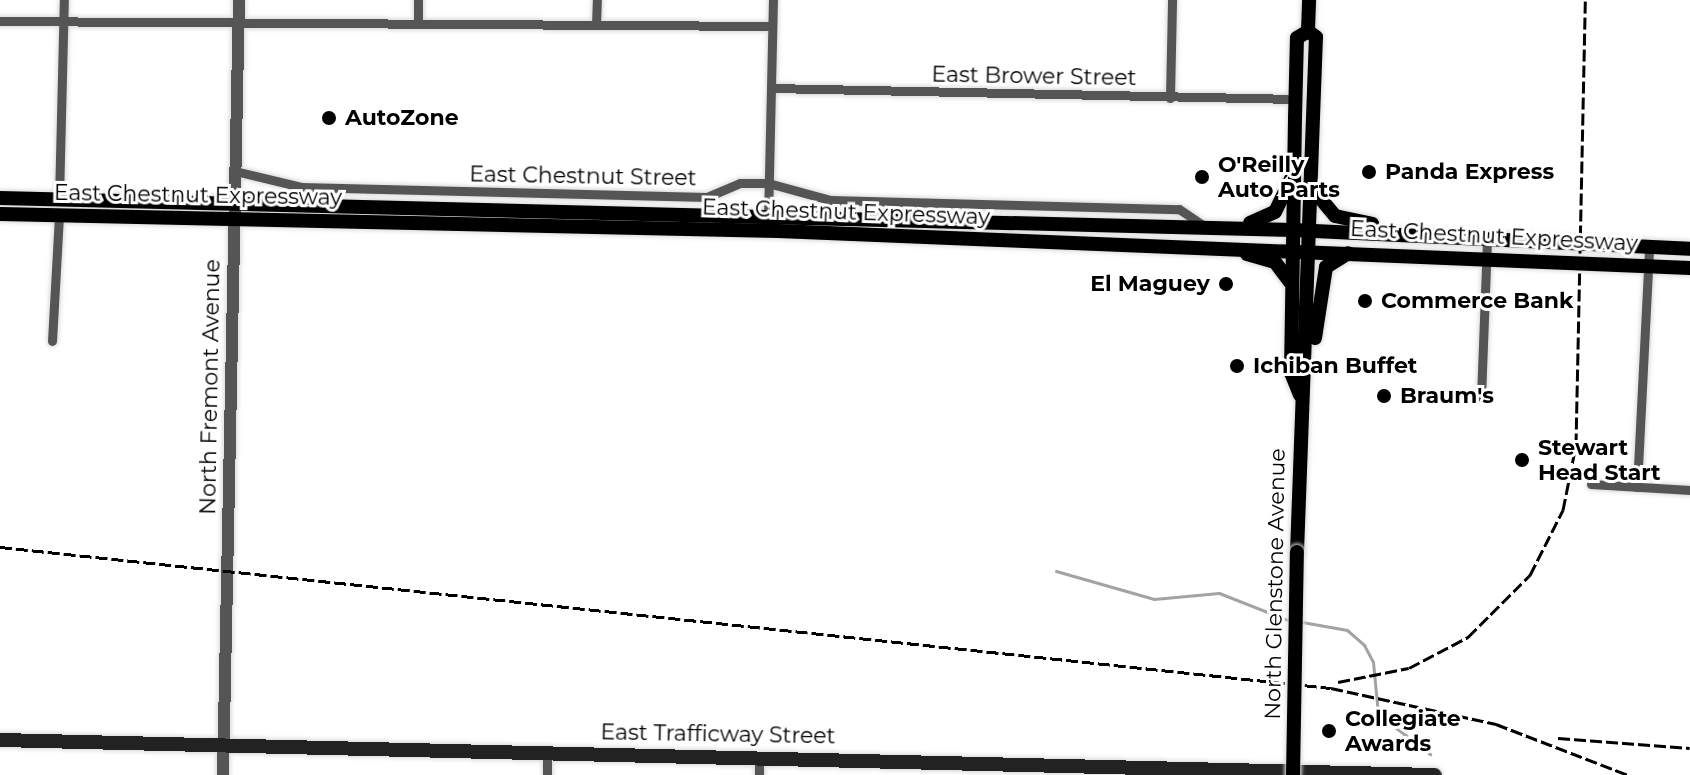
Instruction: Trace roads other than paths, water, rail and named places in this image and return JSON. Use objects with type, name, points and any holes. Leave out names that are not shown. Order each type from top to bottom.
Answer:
[{"type":"main road","name":"North Glenstone Avenue","points":[[1308,31],[1309,0]]},
{"type":"main road","name":"North Glenstone Avenue","points":[[1300,395],[1291,373],[1295,99],[1297,38],[1308,31]]},
{"type":"main road","name":"North Glenstone Avenue","points":[[1293,775],[1300,395],[1307,371],[1313,186],[1316,37],[1308,31]]},
{"type":"main road","points":[[1226,228],[1268,219],[1294,175]]},
{"type":"main road","points":[[1313,186],[1321,207],[1347,222],[1487,238]]},
{"type":"main road","name":"East Chestnut Expressway","points":[[0,198],[768,231],[1293,248],[1690,268]]},
{"type":"main road","name":"East Chestnut Expressway","points":[[0,214],[234,209],[768,214],[1293,230],[1690,249]]},
{"type":"main road","points":[[1100,242],[1264,257],[1285,269],[1292,293]]},
{"type":"main road","points":[[1307,371],[1326,267],[1356,251]]},
{"type":"main road","name":"East Trafficway Street","points":[[0,740],[759,757],[1072,770],[1435,775]]},
{"type":"street","points":[[59,199],[64,0]]},
{"type":"street","name":"North Fremont Avenue","points":[[223,775],[239,0]]},
{"type":"street","points":[[418,0],[418,24]]},
{"type":"street","points":[[596,25],[597,0]]},
{"type":"street","points":[[768,231],[773,0]]},
{"type":"street","points":[[1170,98],[1172,0]]},
{"type":"street","points":[[0,21],[772,26]]},
{"type":"street","name":"East Brower Street","points":[[771,88],[1295,99]]},
{"type":"street","name":"East Chestnut Street","points":[[235,171],[301,187],[707,197],[740,183],[768,183],[830,200],[1179,209],[1206,227]]},
{"type":"street","points":[[52,341],[59,215]]},
{"type":"street","points":[[1481,397],[1487,238]]},
{"type":"street","points":[[1637,487],[1649,246]]},
{"type":"street","points":[[1591,484],[1690,490]]},
{"type":"street","points":[[547,752],[547,775]]},
{"type":"street","points":[[759,757],[759,775]]},
{"type":"waterway","points":[[1056,571],[1154,599],[1219,593],[1290,621]]},
{"type":"waterway","points":[[1302,622],[1347,630],[1364,645],[1373,662],[1378,714],[1430,754]]},
{"type":"railway","points":[[1338,682],[1409,668],[1468,637],[1530,575],[1563,510],[1576,445],[1585,0]]},
{"type":"railway","points":[[0,547],[1331,688],[1496,724],[1628,775]]},
{"type":"railway","points":[[1558,738],[1690,748]]},
{"type":"place","name":"AutoZone","points":[[329,118]]},
{"type":"place","name":"Panda Express","points":[[1369,172]]},
{"type":"place","name":"O'Reilly Auto Parts","points":[[1202,177]]},
{"type":"place","name":"El Maguey","points":[[1226,284]]},
{"type":"place","name":"Commerce Bank","points":[[1365,301]]},
{"type":"place","name":"Ichiban Buffet","points":[[1237,366]]},
{"type":"place","name":"Braum's","points":[[1384,396]]},
{"type":"place","name":"Stewart Head Start","points":[[1522,460]]},
{"type":"place","name":"Collegiate Awards","points":[[1329,731]]}]
